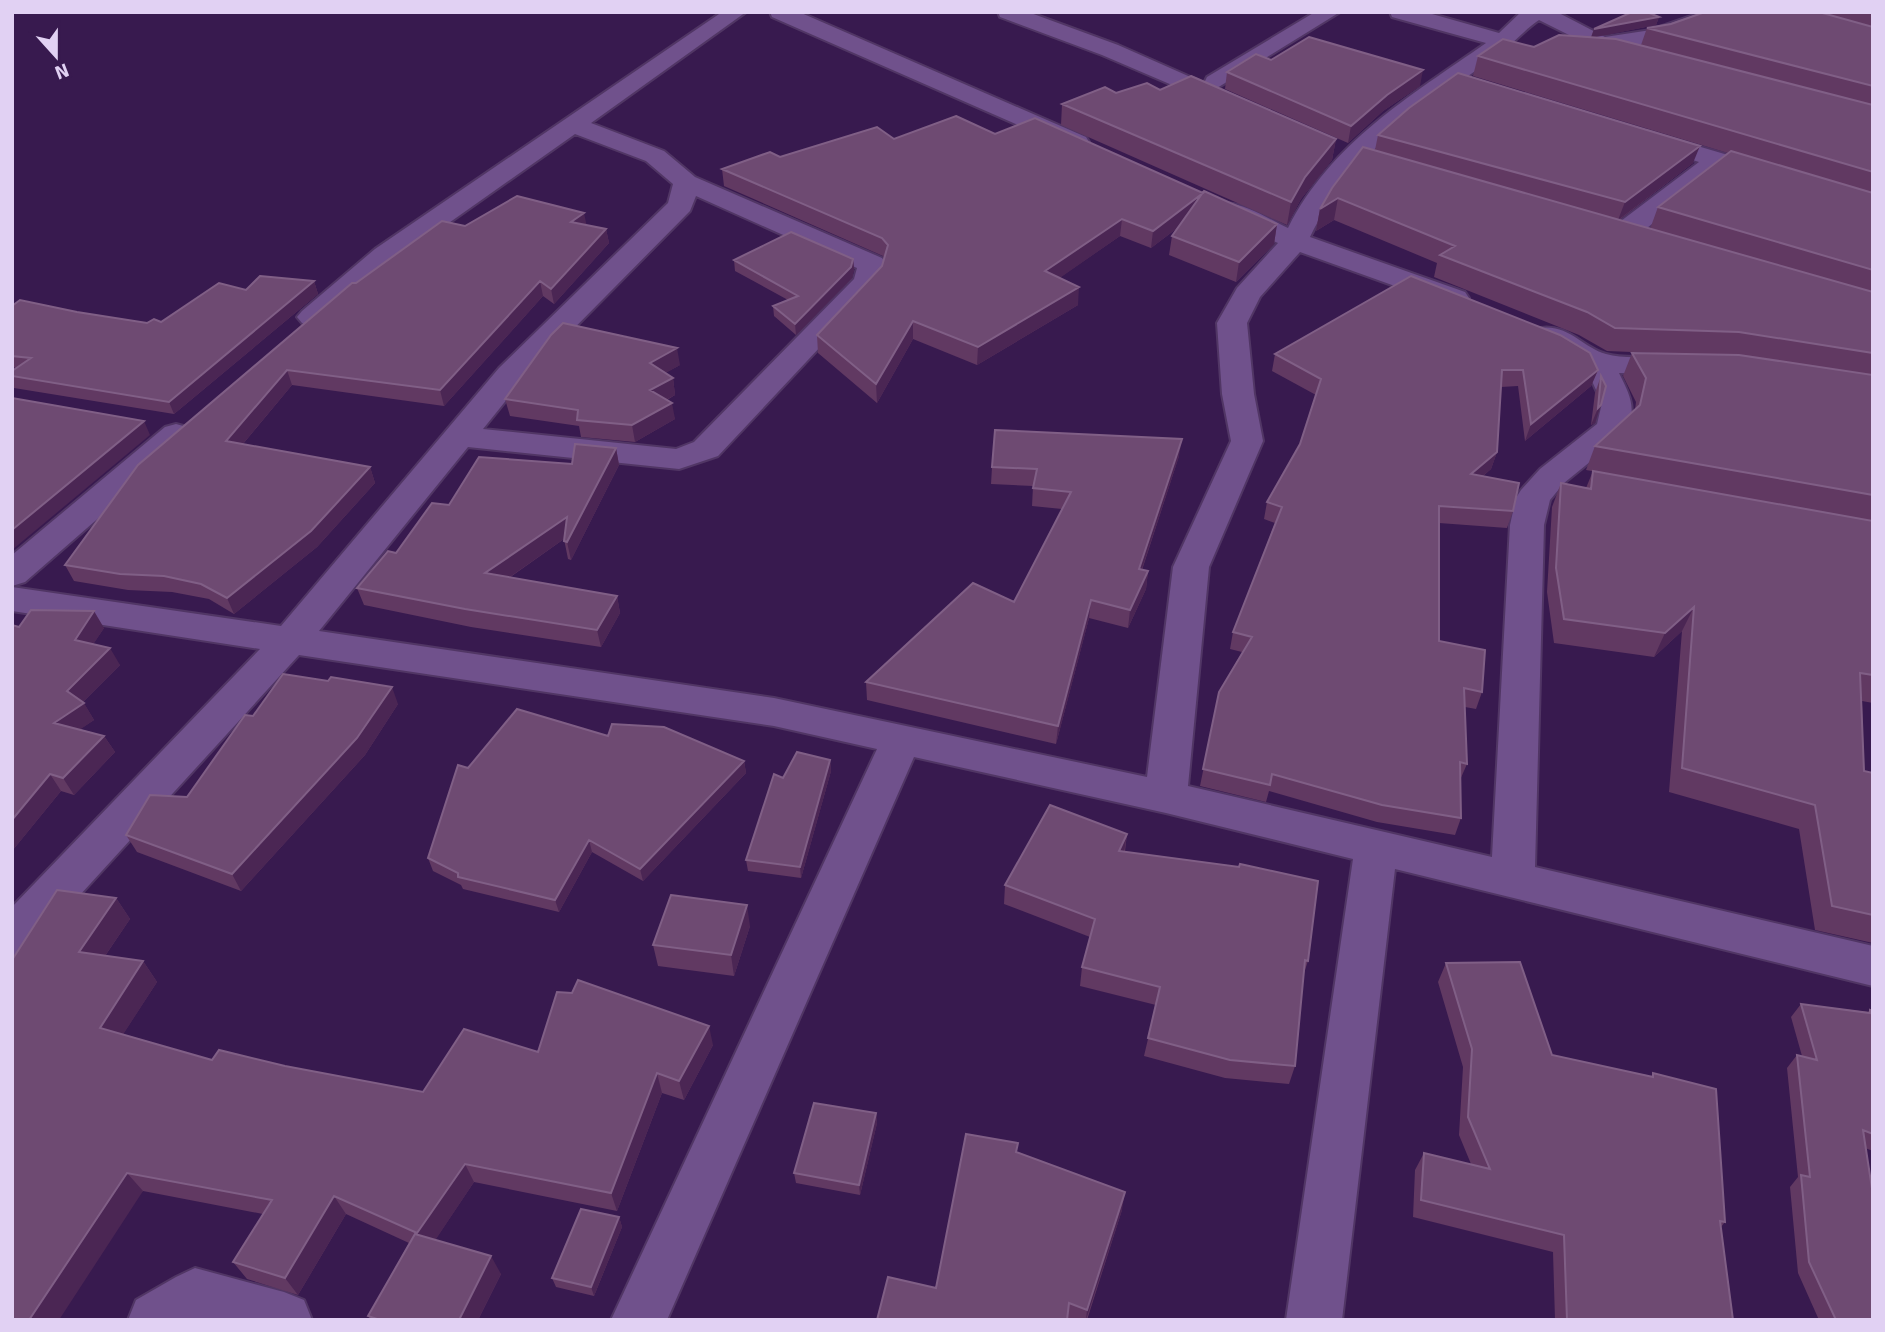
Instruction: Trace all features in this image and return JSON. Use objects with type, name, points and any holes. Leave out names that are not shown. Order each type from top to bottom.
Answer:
[{"type":"street","points":[[294,333],[385,255],[736,12]]},
{"type":"street","points":[[780,12],[1104,154]]},
{"type":"street","points":[[1008,12],[1110,50],[1251,112]]},
{"type":"street","points":[[1289,12],[1323,16]]},
{"type":"street","points":[[1400,12],[1514,39]]},
{"type":"street","points":[[1166,797],[1191,567],[1247,441],[1238,394],[1232,323],[1247,294],[1295,241],[1312,207],[1364,160],[1394,118],[1514,39],[1538,12],[1606,47],[1652,60]]},
{"type":"street","points":[[1554,44],[1606,47],[1655,36],[1725,12]]},
{"type":"street","points":[[1201,90],[1323,16]]},
{"type":"street","points":[[1450,79],[1475,86]]},
{"type":"street","points":[[459,436],[679,458],[706,449],[867,282],[872,264],[686,182],[655,156],[573,125]]},
{"type":"street","points":[[1629,132],[1873,207]]},
{"type":"street","points":[[1326,145],[1364,160]]},
{"type":"street","points":[[1623,233],[1719,159]]},
{"type":"street","points":[[12,938],[289,642],[510,375],[681,205],[686,182]]},
{"type":"street","points":[[1212,203],[1295,241],[1477,307]]},
{"type":"street","points":[[1597,225],[1649,241]]},
{"type":"street","points":[[1516,322],[1567,343],[1599,363],[1703,367]]},
{"type":"street","points":[[1513,880],[1527,525],[1533,498],[1552,476],[1612,428],[1618,403],[1599,363]]},
{"type":"street","points":[[12,574],[187,424],[142,422]]},
{"type":"street","points":[[1552,476],[1592,483]]},
{"type":"street","points":[[12,599],[774,712],[1166,797],[1873,966]]},
{"type":"street","points":[[639,1320],[902,738]]},
{"type":"street","points":[[1323,1318],[1376,847]]},
{"type":"street","points":[[156,1320],[195,1296],[284,1320]]},
{"type":"building","points":[[1632,12],[1647,12],[1659,17],[1594,29]]},
{"type":"building","points":[[1705,12],[1819,12],[1873,27],[1873,86],[1647,28],[1671,24]]},
{"type":"building","points":[[1559,35],[1616,39],[1873,105],[1873,172],[1478,56],[1503,39],[1534,47]]},
{"type":"building","points":[[1309,37],[1423,70],[1387,95],[1351,126],[1227,72],[1256,54],[1271,60]]},
{"type":"building","points":[[1458,73],[1700,146],[1625,202],[1378,135],[1409,108]]},
{"type":"building","points":[[1191,76],[1336,139],[1305,177],[1291,202],[1062,104],[1105,87],[1116,93],[1147,83],[1160,90]]},
{"type":"building","points":[[956,116],[995,134],[1035,118],[1203,193],[1153,231],[1122,219],[1045,271],[1079,287],[978,347],[913,321],[876,384],[817,335],[882,266],[888,245],[882,238],[722,169],[770,152],[780,157],[877,127],[894,139]]},
{"type":"building","points":[[1363,147],[1873,292],[1873,353],[1739,332],[1615,328],[1587,312],[1440,255],[1455,246],[1338,198],[1320,209],[1332,188]]},
{"type":"building","points":[[1731,151],[1873,193],[1873,270],[1658,207]]},
{"type":"building","points":[[1204,191],[1277,224],[1239,262],[1172,236]]},
{"type":"building","points":[[517,196],[584,213],[571,222],[606,229],[551,289],[540,281],[440,390],[287,370],[226,441],[370,467],[311,531],[227,598],[201,584],[164,576],[120,574],[65,565],[138,465],[352,283],[356,283],[442,221],[465,226]]},
{"type":"building","points":[[791,232],[853,259],[851,267],[795,324],[773,306],[798,296],[734,260]]},
{"type":"building","points":[[260,276],[314,281],[169,402],[12,376],[12,371],[31,358],[12,356],[12,306],[20,300],[147,323],[154,319],[161,322],[219,283],[246,290]]},
{"type":"building","points":[[1411,276],[1560,335],[1590,353],[1598,370],[1531,424],[1523,370],[1502,370],[1497,452],[1471,474],[1519,483],[1513,511],[1439,506],[1439,641],[1485,650],[1482,692],[1464,688],[1467,764],[1460,762],[1461,818],[1382,805],[1272,774],[1270,785],[1203,769],[1219,692],[1252,637],[1233,632],[1282,507],[1267,502],[1300,444],[1321,379],[1275,354]]},
{"type":"building","points":[[563,323],[677,348],[650,363],[673,378],[650,390],[672,403],[632,425],[577,420],[578,410],[505,399],[551,335]]},
{"type":"building","points":[[1632,353],[1739,355],[1873,375],[1873,495],[1595,446],[1640,405],[1646,378]]},
{"type":"building","points":[[1601,376],[1606,386],[1598,408]]},
{"type":"building","points":[[12,398],[144,421],[12,530]]},
{"type":"building","points":[[995,430],[1182,439],[1139,569],[1148,571],[1130,610],[1091,600],[1058,726],[866,682],[973,583],[1014,602],[1071,492],[1033,488],[1037,469],[992,467]]},
{"type":"building","points":[[575,444],[616,448],[567,542],[564,541],[567,517],[485,573],[617,596],[597,630],[357,588],[388,551],[396,553],[432,503],[449,505],[479,457],[572,464]]},
{"type":"building","points":[[1593,471],[1873,521],[1873,675],[1860,673],[1864,771],[1873,773],[1873,915],[1832,906],[1815,805],[1682,768],[1694,607],[1665,633],[1564,619],[1556,568],[1561,483],[1591,489]]},
{"type":"building","points":[[31,610],[94,611],[75,640],[110,648],[67,691],[84,703],[54,723],[104,736],[63,778],[50,774],[12,820],[12,625],[19,627]]},
{"type":"building","points":[[283,674],[328,681],[331,677],[392,687],[357,738],[232,874],[126,835],[150,795],[187,797],[245,715],[253,716]]},
{"type":"building","points":[[517,709],[608,736],[612,724],[664,727],[744,761],[640,869],[589,840],[555,900],[458,877],[458,873],[428,858],[458,765],[468,768]]},
{"type":"building","points":[[797,752],[830,760],[800,867],[746,860],[774,774],[783,778]]},
{"type":"building","points":[[1050,805],[1127,834],[1119,851],[1239,867],[1240,864],[1318,881],[1308,961],[1305,960],[1295,1066],[1230,1060],[1148,1038],[1160,987],[1082,967],[1095,919],[1005,885]]},
{"type":"building","points":[[57,890],[116,898],[79,952],[143,961],[100,1028],[212,1060],[219,1050],[285,1066],[423,1092],[464,1029],[538,1052],[557,992],[572,993],[578,980],[709,1026],[679,1081],[657,1073],[611,1193],[465,1164],[417,1233],[334,1196],[285,1278],[233,1262],[272,1200],[127,1173],[29,1320],[12,1320],[12,960]]},
{"type":"building","points":[[671,895],[747,905],[731,955],[653,945]]},
{"type":"building","points":[[1520,962],[1552,1055],[1653,1077],[1653,1073],[1716,1089],[1725,1222],[1720,1221],[1733,1320],[1567,1320],[1564,1235],[1421,1200],[1424,1153],[1490,1169],[1468,1117],[1472,1049],[1446,963]]},
{"type":"building","points":[[1801,1004],[1870,1013],[1870,1010],[1873,1011],[1873,1134],[1863,1130],[1873,1195],[1873,1320],[1836,1320],[1809,1262],[1801,1175],[1810,1177],[1797,1055],[1817,1060]]},
{"type":"building","points":[[814,1103],[876,1113],[859,1185],[794,1173]]},
{"type":"building","points":[[966,1134],[1018,1143],[1016,1152],[1125,1192],[1087,1310],[1069,1303],[1067,1320],[877,1320],[888,1277],[936,1288]]},
{"type":"building","points":[[581,1209],[619,1217],[591,1287],[552,1278]]},
{"type":"building","points":[[415,1234],[491,1256],[459,1320],[380,1320],[368,1316]]}]
